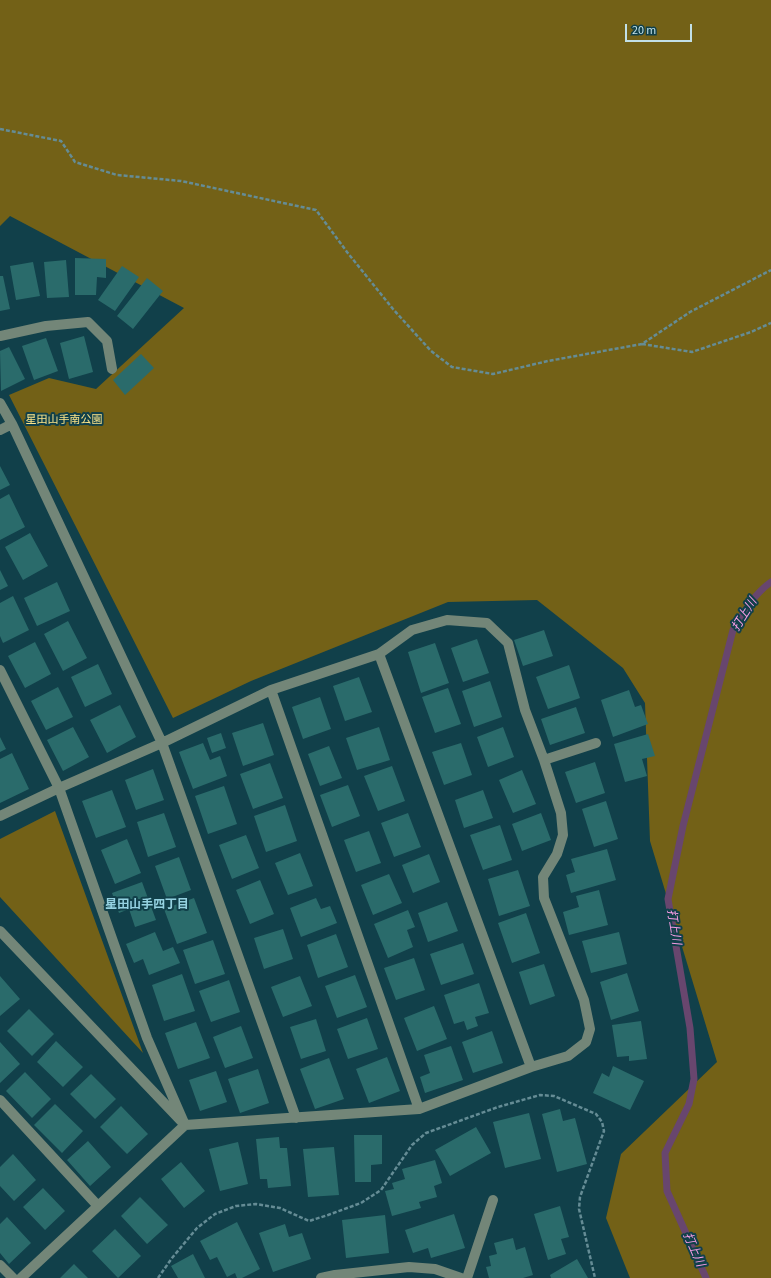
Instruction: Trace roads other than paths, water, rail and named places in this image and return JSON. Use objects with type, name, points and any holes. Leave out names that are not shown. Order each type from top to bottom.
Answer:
[{"type":"street","points":[[0,336],[46,326],[88,322],[108,341],[112,369]]},
{"type":"street","points":[[0,404],[12,424],[162,743],[296,1118]]},
{"type":"street","points":[[0,430],[12,424]]},
{"type":"street","points":[[0,816],[59,788],[162,743],[271,690],[379,654],[412,630],[447,620],[487,623],[508,643],[525,710],[544,760],[560,813],[563,835],[557,854],[543,877],[544,898],[584,1000],[590,1029],[586,1042],[568,1056],[531,1067],[419,1109],[185,1125],[21,1278]]},
{"type":"street","points":[[379,654],[531,1067]]},
{"type":"street","points":[[0,670],[59,788],[147,1038],[185,1125]]},
{"type":"street","points":[[271,690],[419,1109]]},
{"type":"street","points":[[544,760],[596,743]]},
{"type":"street","points":[[0,931],[185,1125]]},
{"type":"street","points":[[0,1100],[98,1206]]},
{"type":"street","points":[[467,1278],[492,1200]]},
{"type":"street","points":[[0,1265],[12,1278]]},
{"type":"street","points":[[321,1278],[335,1275],[409,1267],[435,1269],[461,1278]]},
{"type":"waterway","name":"打上川","points":[[706,1278],[667,1191],[665,1153],[689,1104],[694,1079],[690,1028],[668,899],[683,826],[733,630],[754,598],[771,582]]},
{"type":"district","name":"星田山手四丁目","points":[[147,905]]},
{"type":"park label","name":"星田山手南公園","points":[[64,421]]}]
